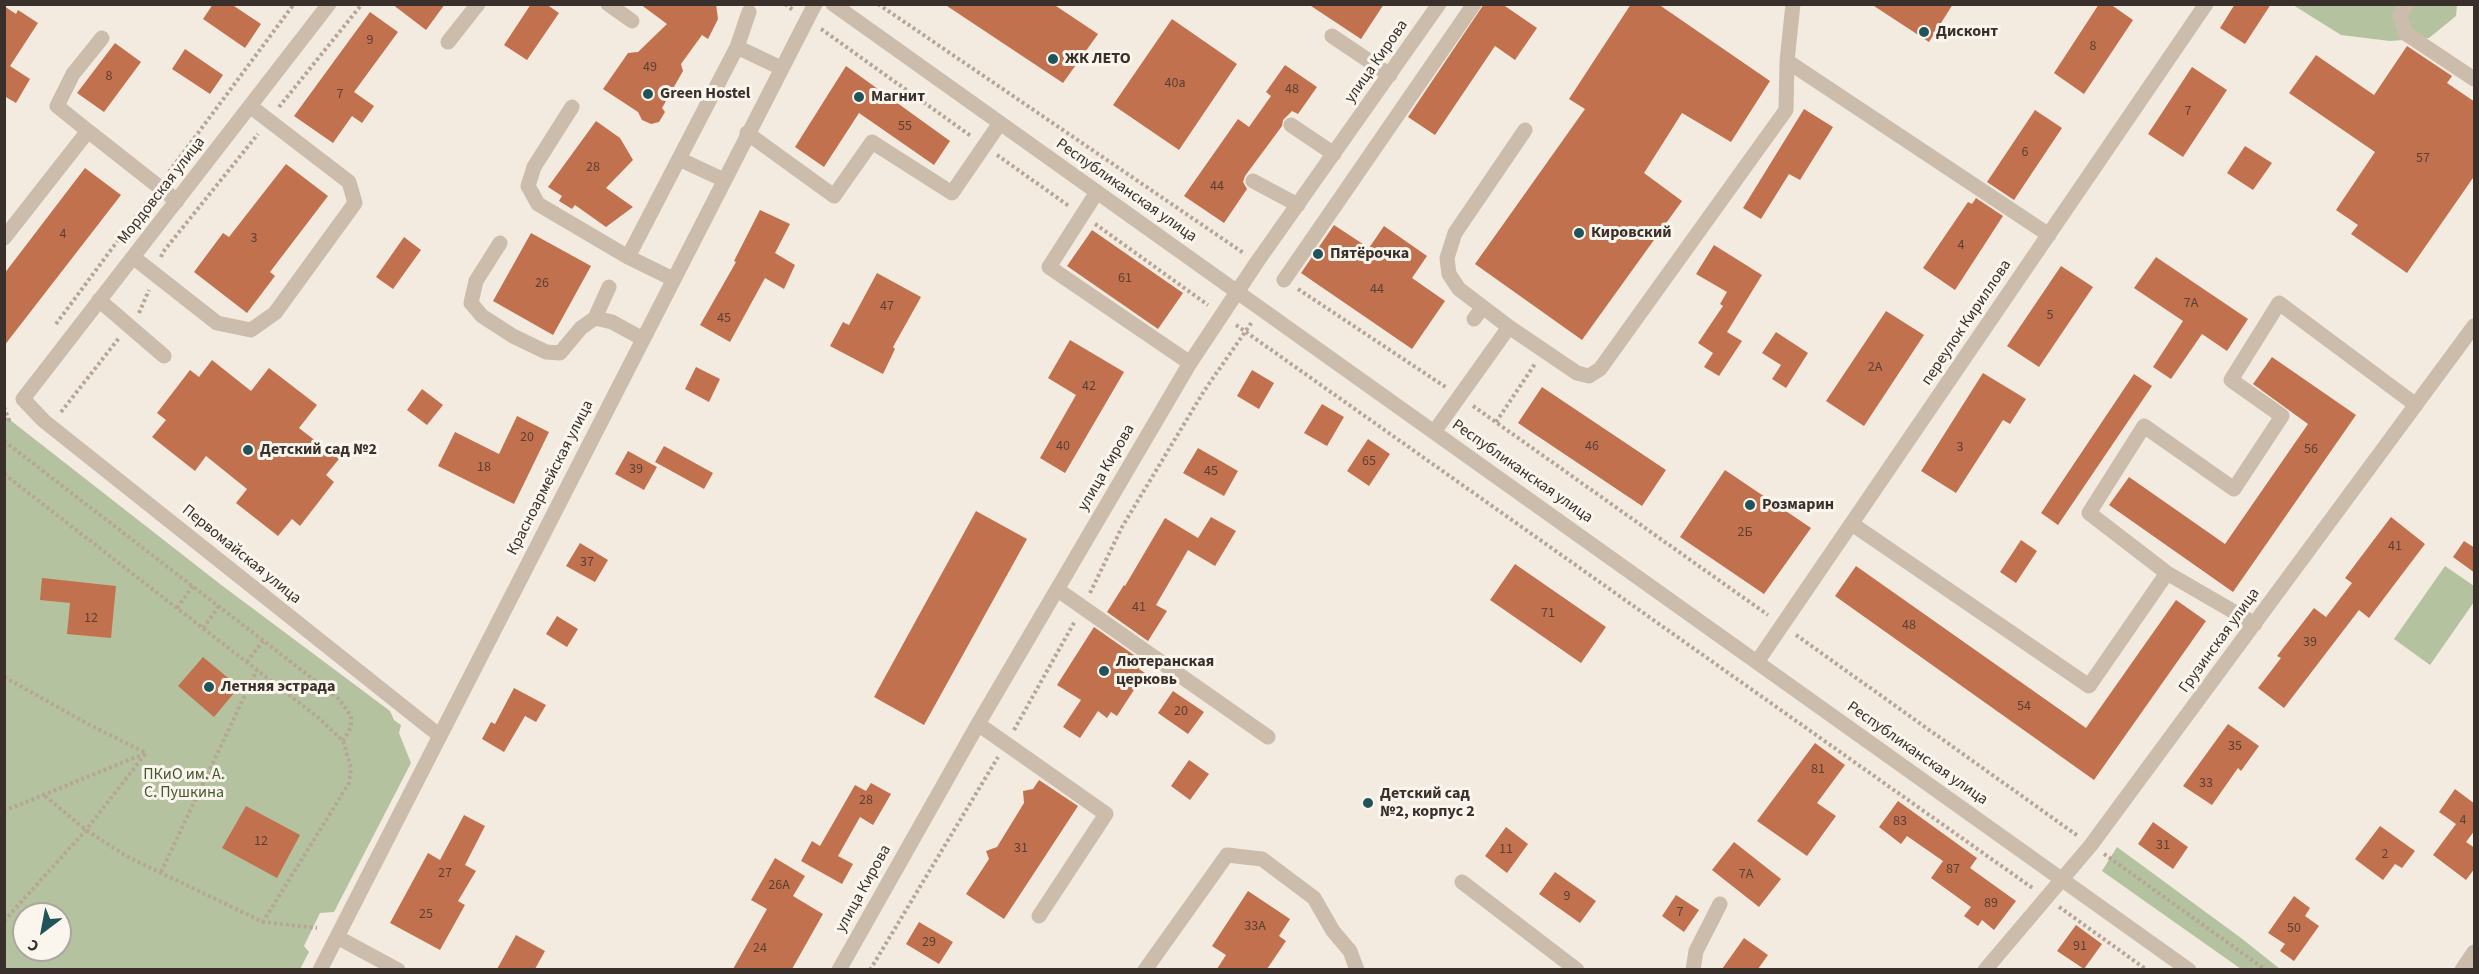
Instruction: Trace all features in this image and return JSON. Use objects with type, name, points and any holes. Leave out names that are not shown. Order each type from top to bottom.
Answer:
[{"type":"street","points":[[448,42],[478,4]]},
{"type":"street","points":[[608,4],[632,21]]},
{"type":"street","name":"Красноармейская улица","points":[[320,969],[815,4]]},
{"type":"street","name":"Республиканская улица","points":[[833,4],[2189,969]]},
{"type":"street","name":"улица Кирова","points":[[839,969],[978,724],[1190,363],[1257,262],[1439,4]]},
{"type":"street","points":[[1284,280],[1474,4]]},
{"type":"street","points":[[1525,130],[1455,233],[1447,258],[1449,274],[1478,313],[1509,327],[1577,374],[1589,376],[1600,369],[1786,110],[1787,62],[1793,4]]},
{"type":"street","name":"переулок Кириллова","points":[[1757,662],[2206,4]]},
{"type":"street","points":[[2407,4],[2400,15],[2405,33],[2475,79]]},
{"type":"street","name":"Мордовская улица","points":[[23,399],[250,106],[322,7]]},
{"type":"street","points":[[628,257],[736,47],[749,12]]},
{"type":"street","points":[[1332,36],[1390,75]]},
{"type":"street","points":[[102,38],[73,74],[57,106],[177,201]]},
{"type":"street","points":[[736,47],[781,68]]},
{"type":"street","points":[[1787,62],[2049,235]]},
{"type":"street","points":[[133,257],[217,322],[251,330],[275,313],[355,202],[349,182],[250,106]]},
{"type":"street","points":[[572,107],[534,167],[528,186],[538,204],[628,257],[673,279]]},
{"type":"street","points":[[747,134],[834,196],[872,142],[952,193],[1000,123]]},
{"type":"street","points":[[1291,125],[1334,154]]},
{"type":"street","points":[[4,238],[88,131]]},
{"type":"street","points":[[679,159],[724,180]]},
{"type":"street","points":[[1253,181],[1298,205]]},
{"type":"street","points":[[1097,192],[1049,267],[1190,363]]},
{"type":"street","points":[[500,243],[476,281],[471,303],[482,316],[513,336],[546,352],[560,353],[581,328],[595,318],[609,287]]},
{"type":"street","points":[[99,300],[164,356]]},
{"type":"street","points":[[2255,624],[2167,573],[2088,513],[2144,426],[2234,489],[2282,416],[2231,380],[2279,303],[2416,405]]},
{"type":"street","points":[[595,318],[612,322],[643,339]]},
{"type":"street","name":"Грузинская улица","points":[[1986,969],[2064,880],[2091,845],[2475,326]]},
{"type":"street","points":[[1434,432],[1509,327]]},
{"type":"street","name":"Первомайская улица","points":[[23,399],[44,421],[440,736]]},
{"type":"street","points":[[1852,524],[2089,686],[2167,573]]},
{"type":"street","points":[[1058,590],[1268,737]]},
{"type":"street","points":[[978,724],[1106,814],[1039,916]]},
{"type":"street","points":[[1145,969],[1227,855],[1262,859],[1314,898],[1333,931],[1350,951],[1357,969]]},
{"type":"street","points":[[1462,882],[1577,969]]},
{"type":"street","points":[[1693,969],[1696,951],[1720,904]]},
{"type":"street","points":[[337,937],[398,969]]},
{"type":"street","points":[[2462,969],[2475,952]]},
{"type":"path","points":[[57,417],[141,310],[163,252],[362,4]]},
{"type":"path","points":[[878,4],[1257,262]]},
{"type":"path","points":[[806,19],[2146,969]]},
{"type":"path","points":[[1284,280],[1459,396],[2266,969]]},
{"type":"path","points":[[870,969],[1006,743],[1083,607],[1122,527],[1204,391],[1262,310]]},
{"type":"path","points":[[1496,422],[1544,351]]},
{"type":"path","points":[[4,407],[9,420],[4,422]]},
{"type":"path","points":[[4,441],[339,699],[351,716],[351,727],[343,741]]},
{"type":"path","points":[[4,474],[320,719],[343,741],[351,768],[349,783],[262,922]]},
{"type":"path","points":[[177,608],[193,586]]},
{"type":"path","points":[[203,628],[219,606]]},
{"type":"path","points":[[247,662],[263,640]]},
{"type":"path","points":[[161,872],[257,670]]},
{"type":"path","points":[[4,677],[146,753]]},
{"type":"path","points":[[4,811],[146,753]]},
{"type":"path","points":[[4,921],[86,830],[146,753]]},
{"type":"path","points":[[45,796],[86,830],[128,857],[262,922],[317,928]]},
{"type":"green space","points":[[2293,5],[2457,5],[2456,16],[2429,38],[2390,41],[2341,35]]},
{"type":"green space","name":"ПКиО им. А. С. Пушкина","points":[[5,416],[220,584],[390,711],[394,720],[401,725],[399,733],[411,763],[334,912],[320,913],[304,946],[309,952],[300,969],[5,969]]},
{"type":"green space","points":[[2445,566],[2474,586],[2474,602],[2430,665],[2394,639]]},
{"type":"green space","points":[[2117,847],[2280,969],[2241,969],[2102,871]]},
{"type":"building","points":[[213,4],[231,4],[261,24],[245,48],[203,19]]},
{"type":"building","points":[[392,4],[445,4],[426,30]]},
{"type":"building","points":[[531,4],[546,4],[559,13],[527,60],[504,45]]},
{"type":"building","points":[[640,4],[716,4],[718,19],[708,39],[702,35],[681,64],[683,71],[662,108],[665,112],[659,122],[651,124],[642,120],[638,112],[603,89],[628,53],[638,52],[667,24]]},
{"type":"building","name":"ЖК ЛЕТО","points":[[944,4],[1053,4],[1098,34],[1063,83]]},
{"type":"building","points":[[1308,4],[1384,4],[1361,39]]},
{"type":"building","points":[[1484,4],[1502,4],[1537,28],[1515,60],[1495,46],[1435,135],[1408,117]]},
{"type":"building","points":[[1631,4],[1658,4],[1770,81],[1731,142],[1682,113],[1644,173],[1682,201],[1582,340],[1475,264],[1585,109],[1569,99]]},
{"type":"building","name":"Дисконт","points":[[1871,4],[1953,4],[1929,42]]},
{"type":"building","points":[[2099,4],[2110,4],[2133,20],[2084,94],[2054,73]]},
{"type":"building","points":[[2235,4],[2271,4],[2245,44],[2220,28]]},
{"type":"building","points":[[4,6],[16,14],[18,10],[38,23],[10,66],[30,79],[16,103],[4,96]]},
{"type":"building","points":[[370,12],[398,32],[354,92],[374,106],[362,123],[352,116],[333,143],[294,116]]},
{"type":"building","points":[[1172,19],[1237,64],[1179,150],[1113,105]]},
{"type":"building","points":[[115,43],[141,62],[104,112],[77,93]]},
{"type":"building","points":[[2407,46],[2452,76],[2447,83],[2475,102],[2475,175],[2407,273],[2351,234],[2358,225],[2336,210],[2375,152],[2289,93],[2316,55],[2374,95]]},
{"type":"building","points":[[185,49],[223,75],[210,94],[172,69]]},
{"type":"building","points":[[1285,65],[1317,87],[1298,114],[1292,111],[1283,120],[1282,126],[1245,176],[1243,182],[1247,189],[1224,223],[1184,196],[1238,119],[1249,127],[1271,96],[1266,92]]},
{"type":"building","points":[[846,66],[950,141],[934,165],[859,113],[824,167],[795,147]]},
{"type":"building","points":[[2192,67],[2227,90],[2183,157],[2148,134]]},
{"type":"building","points":[[1804,109],[1833,127],[1800,180],[1789,174],[1761,219],[1743,208]]},
{"type":"building","points":[[2035,110],[2062,128],[2014,200],[1987,182]]},
{"type":"building","points":[[596,121],[620,138],[633,160],[606,188],[633,207],[606,227],[575,205],[572,209],[559,201],[562,196],[548,187]]},
{"type":"building","points":[[2245,146],[2272,163],[2253,190],[2227,173]]},
{"type":"building","points":[[286,164],[328,196],[270,272],[275,276],[247,313],[194,272],[223,233],[229,237]]},
{"type":"building","points":[[85,168],[121,195],[4,346],[4,274]]},
{"type":"building","points":[[1976,198],[2003,216],[1955,290],[1923,268],[1968,202],[1972,204]]},
{"type":"building","points":[[760,210],[790,224],[775,253],[795,265],[784,289],[765,278],[730,342],[700,325],[736,262],[734,261]]},
{"type":"building","points":[[1334,225],[1369,248],[1384,226],[1427,256],[1412,278],[1445,301],[1412,349],[1301,273]]},
{"type":"building","points":[[1092,230],[1183,293],[1158,329],[1067,266]]},
{"type":"building","points":[[531,233],[591,266],[553,335],[493,301]]},
{"type":"building","points":[[404,237],[421,250],[393,289],[376,277]]},
{"type":"building","points":[[1714,245],[1762,275],[1727,332],[1742,341],[1719,376],[1704,367],[1713,353],[1698,343],[1723,306],[1720,304],[1727,292],[1696,274]]},
{"type":"building","points":[[2156,257],[2248,319],[2227,351],[2202,334],[2171,379],[2153,367],[2183,321],[2134,288]]},
{"type":"building","points":[[2061,266],[2093,287],[2039,367],[2007,346]]},
{"type":"building","points":[[877,273],[921,297],[893,347],[895,349],[883,374],[830,346],[843,322],[849,325]]},
{"type":"building","points":[[1886,311],[1924,335],[1864,426],[1826,401]]},
{"type":"building","points":[[1776,332],[1808,353],[1786,388],[1772,379],[1781,365],[1762,353]]},
{"type":"building","points":[[1070,340],[1124,372],[1065,473],[1040,458],[1076,395],[1048,378]]},
{"type":"building","points":[[2272,357],[2356,415],[2233,592],[2109,505],[2129,477],[2225,544],[2308,424],[2253,384]]},
{"type":"building","name":"Детский сад №2","points":[[212,360],[251,391],[269,368],[317,405],[299,428],[339,459],[326,475],[334,482],[300,526],[292,519],[278,536],[236,503],[247,489],[206,456],[195,471],[152,437],[166,420],[157,413],[190,370],[199,377]]},
{"type":"building","points":[[696,367],[720,379],[709,402],[685,389]]},
{"type":"building","points":[[1252,370],[1274,383],[1259,409],[1237,396]]},
{"type":"building","points":[[1983,373],[2026,399],[2010,424],[2003,420],[1956,493],[1921,471]]},
{"type":"building","points":[[2134,374],[2152,386],[2058,525],[2041,513]]},
{"type":"building","points":[[1542,387],[1666,470],[1642,506],[1518,423]]},
{"type":"building","points":[[422,389],[443,405],[427,425],[407,410]]},
{"type":"building","points":[[1322,404],[1344,417],[1327,446],[1304,433]]},
{"type":"building","points":[[517,416],[549,432],[514,504],[438,466],[455,432],[499,454]]},
{"type":"building","points":[[1368,439],[1390,454],[1369,486],[1347,471]]},
{"type":"building","points":[[664,446],[713,473],[704,489],[655,462]]},
{"type":"building","points":[[1198,448],[1238,471],[1224,496],[1183,473]]},
{"type":"building","points":[[628,451],[657,467],[644,490],[615,474]]},
{"type":"building","points":[[1725,470],[1811,528],[1764,594],[1680,537]]},
{"type":"building","points":[[976,511],[1027,539],[924,725],[874,697]]},
{"type":"building","points":[[1211,517],[1236,531],[1215,566],[1188,550],[1156,605],[1167,611],[1148,641],[1107,612],[1165,518],[1198,538]]},
{"type":"building","points":[[2391,517],[2425,544],[2369,618],[2359,610],[2284,708],[2258,688],[2281,658],[2277,656],[2314,608],[2326,617],[2352,583],[2345,578]]},
{"type":"building","points":[[2021,540],[2037,551],[2016,583],[2000,572]]},
{"type":"building","points":[[2464,541],[2475,548],[2475,573],[2453,557]]},
{"type":"building","points":[[580,543],[608,560],[595,582],[566,566]]},
{"type":"building","points":[[1515,564],[1606,627],[1581,663],[1490,600]]},
{"type":"building","points":[[1856,566],[2086,728],[2176,600],[2206,621],[2094,780],[1835,596]]},
{"type":"building","points":[[42,578],[116,586],[111,638],[67,634],[70,603],[40,600]]},
{"type":"building","points":[[557,616],[578,629],[567,647],[546,634]]},
{"type":"building","name":"Лютеранская церковь","points":[[1094,627],[1144,662],[1139,669],[1145,673],[1117,716],[1111,712],[1107,718],[1098,711],[1080,738],[1063,727],[1081,700],[1057,685]]},
{"type":"building","name":"Летняя эстрада","points":[[203,657],[239,687],[214,717],[178,686]]},
{"type":"building","points":[[514,688],[546,705],[536,722],[525,716],[504,752],[482,739],[491,722],[495,724]]},
{"type":"building","points":[[1173,691],[1204,712],[1188,734],[1158,713]]},
{"type":"building","points":[[2228,724],[2259,746],[2241,771],[2238,768],[2212,805],[2183,786]]},
{"type":"building","points":[[1815,743],[1845,765],[1817,803],[1836,816],[1807,856],[1757,821]]},
{"type":"building","points":[[1189,760],[1209,774],[1190,800],[1171,786]]},
{"type":"building","points":[[1039,780],[1078,806],[1004,919],[966,894],[989,859],[986,851],[997,847],[1024,803],[1023,791],[1033,789]]},
{"type":"building","points":[[871,783],[891,794],[873,825],[860,817],[838,856],[853,864],[842,884],[801,861],[812,841],[820,846],[855,785],[866,791]]},
{"type":"building","points":[[2455,789],[2475,804],[2475,830],[2466,842],[2475,848],[2475,868],[2466,880],[2433,855],[2456,824],[2439,812]]},
{"type":"building","points":[[1898,801],[1977,858],[1970,868],[2016,901],[1994,930],[1982,920],[1978,926],[1964,916],[1971,907],[1931,878],[1943,861],[1907,836],[1901,844],[1879,827]]},
{"type":"building","points":[[246,806],[300,835],[277,878],[222,848]]},
{"type":"building","points":[[464,815],[485,826],[465,865],[476,871],[458,901],[465,905],[440,950],[390,923],[428,853],[440,860]]},
{"type":"building","points":[[2153,822],[2188,847],[2173,869],[2138,844]]},
{"type":"building","points":[[2380,826],[2415,851],[2402,868],[2395,864],[2383,880],[2355,859]]},
{"type":"building","points":[[1506,827],[1528,844],[1507,873],[1485,856]]},
{"type":"building","points":[[1734,842],[1781,879],[1759,907],[1712,870]]},
{"type":"building","points":[[775,858],[805,876],[793,896],[823,914],[792,969],[733,969],[767,909],[751,900]]},
{"type":"building","points":[[1555,872],[1596,901],[1580,923],[1539,894]]},
{"type":"building","points":[[1248,891],[1290,919],[1279,936],[1286,941],[1267,969],[1217,969],[1226,955],[1212,946]]},
{"type":"building","points":[[1676,895],[1699,910],[1684,932],[1662,916]]},
{"type":"building","points":[[2294,896],[2310,908],[2305,916],[2319,926],[2294,961],[2280,951],[2285,944],[2268,933]]},
{"type":"building","points":[[919,922],[953,942],[939,964],[906,944]]},
{"type":"building","points":[[2076,925],[2102,944],[2084,969],[2057,951]]},
{"type":"building","points":[[516,935],[545,951],[535,969],[497,969]]},
{"type":"building","points":[[1744,938],[1768,955],[1758,969],[1722,969]]},
{"type":"place","name":"Дисконт","points":[[1924,32]]},
{"type":"place","name":"ЖК ЛЕТО","points":[[1053,59]]},
{"type":"place","name":"Green Hostel","points":[[648,94]]},
{"type":"place","name":"Магнит","points":[[859,97]]},
{"type":"place","name":"Кировский","points":[[1579,233]]},
{"type":"place","name":"Пятёрочка","points":[[1318,254]]},
{"type":"place","name":"Детский сад №2","points":[[248,450]]},
{"type":"place","name":"Розмарин","points":[[1750,505]]},
{"type":"place","name":"Лютеранская церковь","points":[[1104,671]]},
{"type":"place","name":"Летняя эстрада","points":[[209,687]]},
{"type":"place","name":"Детский сад №2, корпус 2","points":[[1368,803]]}]
